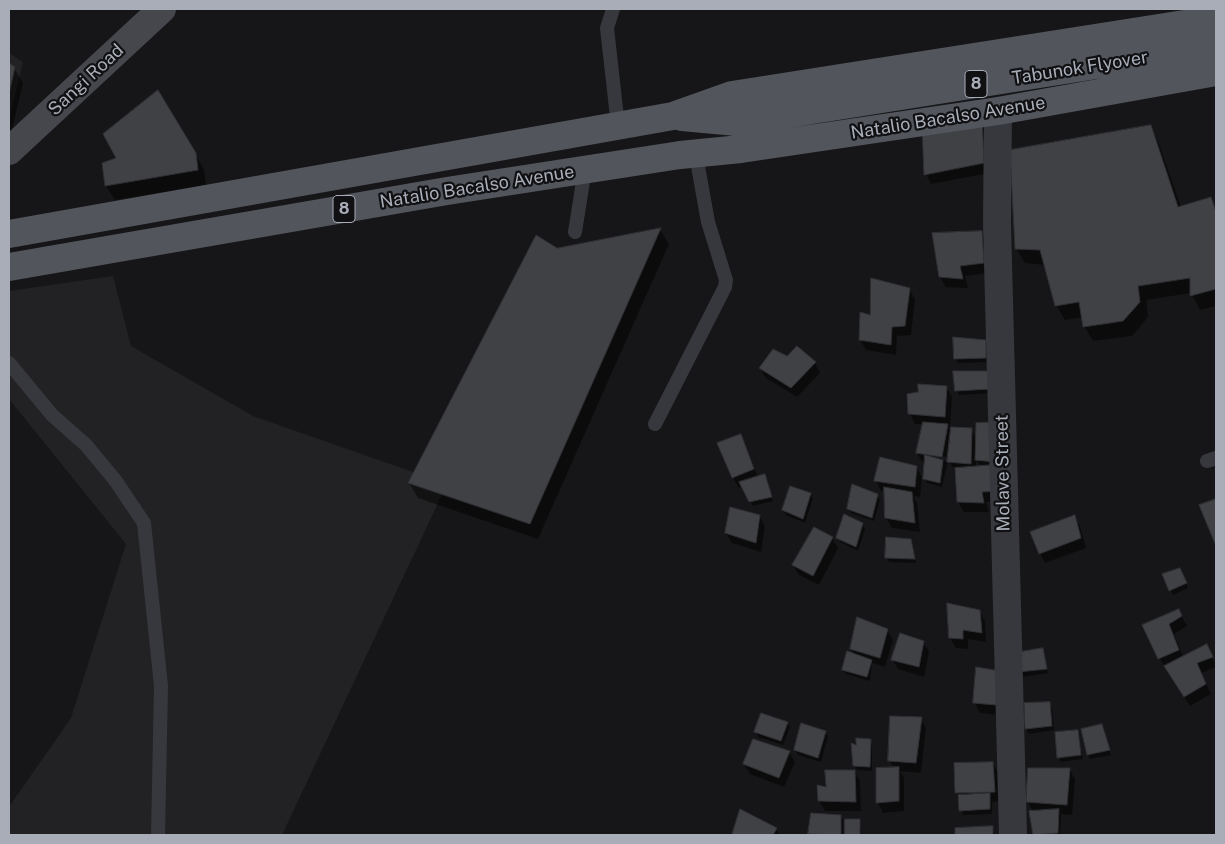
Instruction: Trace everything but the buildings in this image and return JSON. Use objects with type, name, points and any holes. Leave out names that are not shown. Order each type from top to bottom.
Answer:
[{"type":"main road","name":"Natalio Bacalso Avenue","points":[[9,234],[673,116],[732,95],[1200,17]]},
{"type":"main road","name":"Tabunok Flyover","points":[[737,122],[1216,46]]},
{"type":"main road","name":"Natalio Bacalso Avenue","points":[[9,267],[585,169],[998,111],[1215,75]]},
{"type":"main road","name":"Natalio Bacalso Avenue","points":[[673,116],[737,122]]},
{"type":"main road","name":"Natalio Bacalso Avenue","points":[[688,155],[737,122]]},
{"type":"street","name":"Sangi Road","points":[[9,151],[162,9]]},
{"type":"street","points":[[1200,17],[1215,75]]},
{"type":"street","name":"Molave Street","points":[[998,111],[998,224],[1013,835]]},
{"type":"lane","points":[[613,9],[607,28],[618,126]]},
{"type":"lane","points":[[654,424],[723,296],[726,280],[688,155]]},
{"type":"lane","points":[[575,232],[585,169]]},
{"type":"lane","points":[[9,363],[52,415],[86,445],[115,480],[144,523],[161,686],[158,835]]},
{"type":"shaded area","points":[[9,53],[23,62],[9,120]]},
{"type":"shaded area","points":[[113,276],[131,346],[253,416],[447,484],[282,835],[9,835],[9,807],[71,718],[126,544],[9,399],[9,291]]}]
